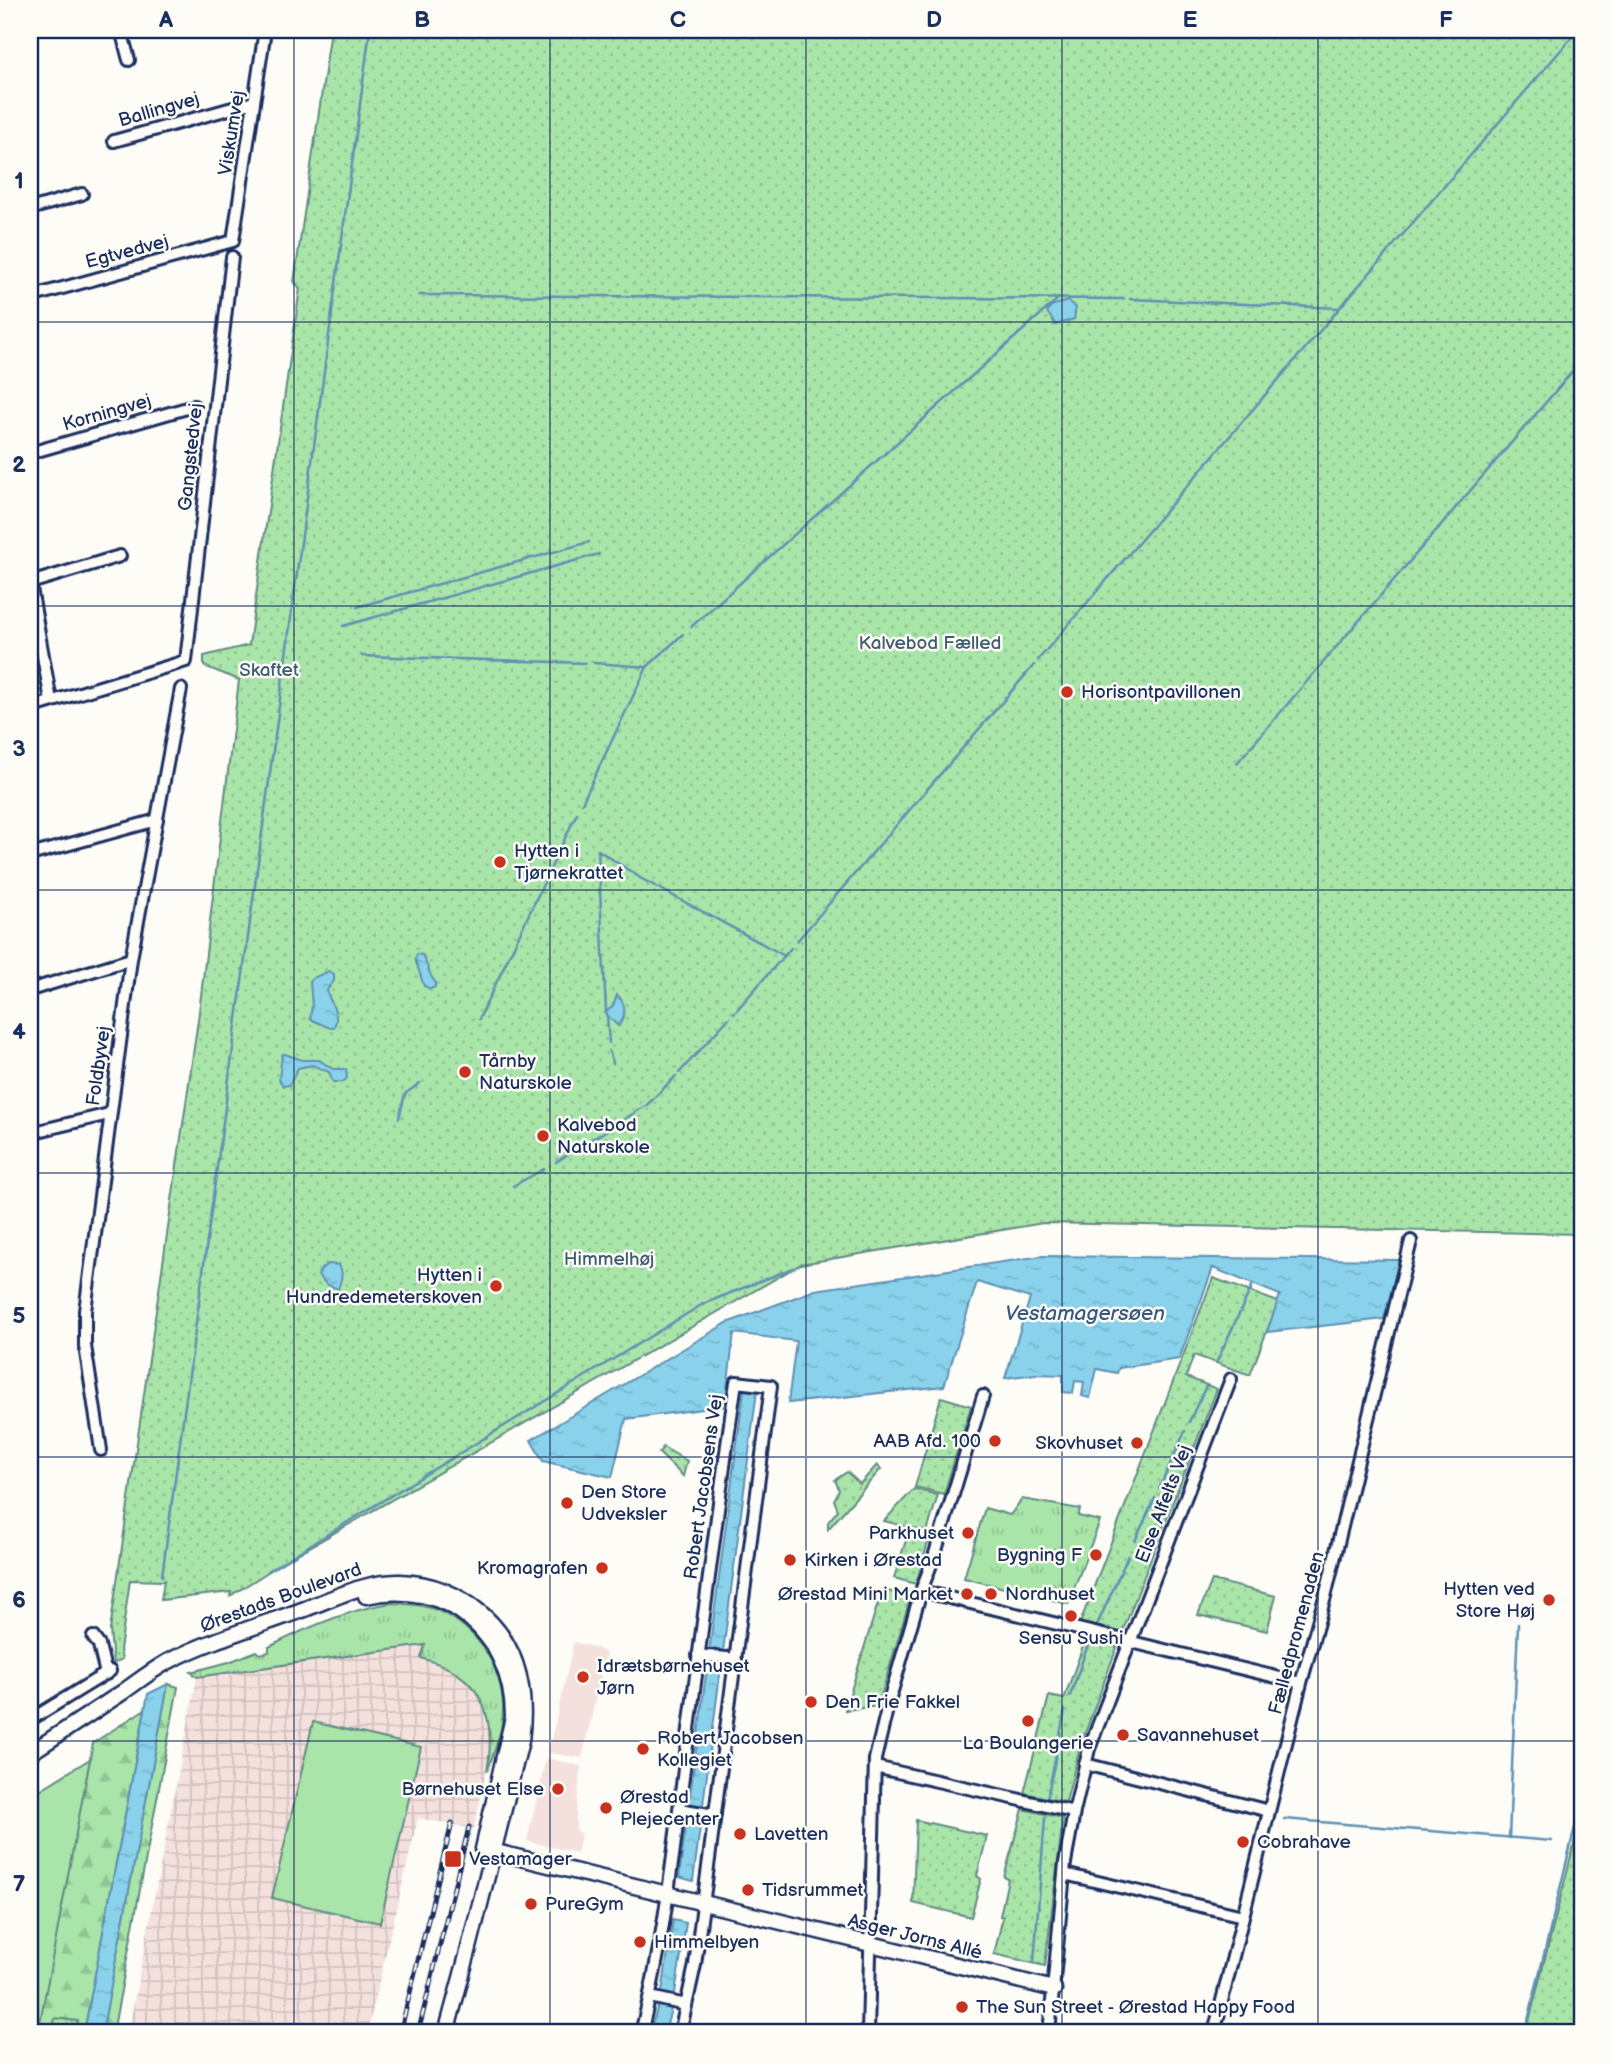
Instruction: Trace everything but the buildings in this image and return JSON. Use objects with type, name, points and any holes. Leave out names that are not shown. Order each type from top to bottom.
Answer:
[{"type":"street","points":[[121,30],[129,60]]},
{"type":"street","name":"Viskumvej","points":[[233,241],[265,30]]},
{"type":"street","name":"Ballingvej","points":[[114,141],[254,102]]},
{"type":"street","points":[[30,209],[82,194]]},
{"type":"street","name":"Egtvedvej","points":[[30,297],[233,241]]},
{"type":"street","name":"Gangstedvej","points":[[51,701],[186,661],[232,257]]},
{"type":"street","name":"Korningvej","points":[[30,453],[194,406]]},
{"type":"street","points":[[30,708],[51,701],[30,583],[120,556]]},
{"type":"street","name":"Foldbyvej","points":[[101,1450],[85,1346],[85,1311],[131,959],[181,690]]},
{"type":"street","points":[[30,855],[157,820]]},
{"type":"street","points":[[30,990],[131,959]]},
{"type":"street","points":[[30,1133],[109,1114]]},
{"type":"street","name":"Fælledpromenaden","points":[[1214,2033],[1325,1597],[1411,1241]]},
{"type":"street","name":"Else Alfelts Vej","points":[[1049,2033],[1064,1874],[1085,1764],[1102,1711],[1231,1379]]},
{"type":"street","name":"Robert Jacobsens Vej","points":[[641,2033],[654,1998],[737,1382],[771,1387],[731,1658],[704,1905],[681,2004],[680,2033]]},
{"type":"street","points":[[868,2033],[874,1767],[888,1705],[921,1591],[983,1396]]},
{"type":"street","name":"Ørestads Boulevard","points":[[30,1753],[160,1666],[187,1659],[359,1588],[379,1584],[419,1584],[457,1596],[489,1620],[502,1636],[516,1663],[524,1697],[521,1741],[493,1832],[460,1958],[458,1984],[446,2033]]},
{"type":"street","points":[[921,1591],[1301,1683]]},
{"type":"street","points":[[30,1720],[108,1672],[99,1645],[93,1637]]},
{"type":"street","points":[[701,1655],[731,1658]]},
{"type":"street","points":[[1085,1764],[1269,1811]]},
{"type":"street","points":[[874,1767],[1074,1812]]},
{"type":"street","points":[[679,1809],[715,1815]]},
{"type":"street","name":"Asger Jorns Allé","points":[[488,1850],[1054,1989]]},
{"type":"street","points":[[1064,1874],[1243,1916]]},
{"type":"street","points":[[654,1998],[681,2004]]},
{"type":"shaded area","name":"Idrætsbørnehuset Jørn","points":[[574,1642],[606,1653],[582,1758],[548,1753]]},
{"type":"shaded area","points":[[426,1645],[421,1658],[453,1669],[475,1689],[483,1702],[491,1734],[490,1753],[474,1829],[418,1818],[367,2033],[128,2033],[197,1677]]},
{"type":"shaded area","name":"Børnehuset Else","points":[[546,1758],[581,1766],[576,1828],[581,1836],[577,1853],[527,1841]]},
{"type":"green space","name":"Kalvebod Fælled","points":[[331,30],[1583,30],[1583,1234],[1043,1223],[801,1264],[282,1563],[230,1596],[231,1592],[161,1600],[164,1581],[130,1580],[120,1650],[122,1659],[113,1664],[110,1630],[198,1020],[239,680],[204,666],[204,656],[249,645],[300,288],[294,282]]},
{"type":"green space","points":[[1213,1278],[1278,1302],[1250,1375],[1194,1355],[1186,1377],[1217,1389],[1122,1633],[1080,1623]]},
{"type":"green space","points":[[941,1397],[971,1406],[944,1494],[915,1487]]},
{"type":"green space","points":[[663,1447],[687,1461],[683,1476],[659,1453]]},
{"type":"green space","points":[[877,1465],[881,1469],[828,1529],[828,1522],[838,1510],[834,1500],[839,1490],[835,1480],[847,1472],[860,1484]]},
{"type":"green space","points":[[914,1489],[938,1495],[927,1532],[884,1521]]},
{"type":"green space","points":[[1022,1499],[1080,1509],[1078,1516],[1100,1521],[1068,1604],[964,1578],[985,1508],[1010,1515]]},
{"type":"green space","points":[[908,1534],[929,1539],[916,1584],[894,1578]]},
{"type":"green space","points":[[1212,1580],[1276,1596],[1267,1631],[1198,1615]]},
{"type":"green space","points":[[882,1590],[911,1596],[878,1706],[845,1710]]},
{"type":"green space","points":[[391,1603],[437,1610],[456,1620],[478,1641],[494,1666],[502,1694],[503,1717],[487,1772],[489,1732],[481,1699],[458,1674],[421,1658],[425,1645],[197,1677],[191,1672],[257,1651],[260,1654],[269,1652],[269,1647],[312,1627],[360,1610]]},
{"type":"green space","points":[[1086,1638],[1117,1647],[1081,1744],[1066,1802],[1024,1793],[1049,1696],[1064,1699]]},
{"type":"green space","points":[[168,1684],[178,1687],[113,2033],[102,2033]]},
{"type":"green space","points":[[145,1709],[84,2033],[76,2033],[78,2021],[55,2018],[52,2033],[36,2033],[93,1743]]},
{"type":"green space","points":[[313,1722],[421,1747],[380,1923],[272,1898]]},
{"type":"green space","points":[[90,1759],[38,2033],[30,2033],[30,1796]]},
{"type":"green space","points":[[1023,1809],[1063,1818],[1045,1966],[994,1954],[1008,1879],[1004,1877]]},
{"type":"green space","points":[[1583,1809],[1583,2033],[1526,2033]]},
{"type":"green space","points":[[916,1820],[987,1836],[977,1876],[981,1879],[971,1917],[913,1903]]},
{"type":"green space","points":[[55,2018],[78,2021],[76,2033],[52,2033]]},
{"type":"water","points":[[1068,301],[1076,308],[1074,319],[1056,325],[1047,312],[1051,306]]},
{"type":"water","points":[[417,954],[424,958],[435,987],[430,989],[424,986],[415,959]]},
{"type":"water","points":[[329,971],[334,974],[334,981],[327,990],[336,1017],[334,1027],[330,1028],[310,1019],[310,982]]},
{"type":"water","points":[[617,995],[624,1010],[623,1019],[618,1026],[605,1013],[613,1006]]},
{"type":"water","points":[[282,1055],[302,1060],[319,1060],[333,1069],[346,1069],[347,1078],[343,1082],[333,1082],[329,1072],[312,1065],[298,1068],[289,1085],[283,1086],[279,1079]]},
{"type":"water","name":"Vestamagersøen","points":[[1042,1256],[1399,1260],[1384,1319],[1267,1332],[1280,1295],[1213,1268],[1179,1359],[1119,1368],[1117,1373],[1097,1369],[1090,1398],[1082,1396],[1084,1382],[1075,1381],[1073,1393],[1063,1392],[1063,1375],[1036,1374],[1005,1378],[1030,1298],[977,1282],[944,1386],[788,1403],[796,1341],[734,1333],[725,1406],[626,1419],[612,1477],[543,1461],[531,1440],[727,1323],[815,1290]]},
{"type":"water","points":[[328,1264],[339,1265],[341,1268],[342,1277],[338,1289],[326,1284],[318,1275]]},
{"type":"water","points":[[744,1390],[757,1391],[693,1881],[679,1877]]},
{"type":"water","points":[[168,1684],[102,2033],[84,2033],[148,1694]]},
{"type":"water","points":[[673,1920],[686,1923],[675,1993],[665,2033],[650,2033],[662,1992]]},
{"type":"waterway","points":[[162,1576],[370,30]]},
{"type":"waterway","points":[[1038,660],[1578,30]]},
{"type":"waterway","points":[[419,295],[1124,299]]},
{"type":"waterway","points":[[691,627],[1059,298]]},
{"type":"waterway","points":[[1130,299],[1339,308]]},
{"type":"waterway","points":[[1237,763],[1583,359]]},
{"type":"waterway","points":[[357,607],[589,542]]},
{"type":"waterway","points":[[343,626],[599,554]]},
{"type":"waterway","points":[[582,803],[647,667],[683,634]]},
{"type":"waterway","points":[[362,656],[586,663]]},
{"type":"waterway","points":[[594,663],[647,667]]},
{"type":"waterway","points":[[797,941],[1034,665]]},
{"type":"waterway","points":[[479,1019],[577,813]]},
{"type":"waterway","points":[[598,850],[642,879],[785,956]]},
{"type":"waterway","points":[[598,850],[606,1011]]},
{"type":"waterway","points":[[734,1013],[791,948]]},
{"type":"waterway","points":[[607,1015],[609,1043]]},
{"type":"waterway","points":[[679,1073],[729,1018]]},
{"type":"waterway","points":[[609,1051],[613,1063]]},
{"type":"waterway","points":[[556,1162],[647,1105],[676,1076]]},
{"type":"waterway","points":[[399,1118],[405,1094],[420,1083]]},
{"type":"waterway","points":[[513,1186],[544,1169]]},
{"type":"waterway","points":[[268,1571],[703,1304],[793,1268]]},
{"type":"waterway","points":[[1217,1361],[1253,1284]]},
{"type":"waterway","points":[[1189,1422],[1206,1386]]},
{"type":"waterway","points":[[1159,1489],[1185,1431]]},
{"type":"waterway","points":[[1135,1541],[1155,1498]]},
{"type":"waterway","points":[[1097,1625],[1128,1556]]},
{"type":"waterway","points":[[1509,1838],[1518,1624]]},
{"type":"waterway","points":[[1070,1696],[1090,1639]]},
{"type":"waterway","points":[[1047,1799],[1065,1710]]},
{"type":"waterway","points":[[1525,2033],[1583,1794]]},
{"type":"waterway","points":[[1034,1962],[1045,1818]]},
{"type":"waterway","points":[[1284,1819],[1552,1841]]},
{"type":"railway","points":[[400,2033],[452,1823]]},
{"type":"railway","points":[[418,2033],[469,1827]]},
{"type":"place","name":"Horisontpavillonen","points":[[1067,692]]},
{"type":"place","name":"Hytten i Tjørnekrattet","points":[[500,862]]},
{"type":"place","name":"Tårnby Naturskole","points":[[465,1072]]},
{"type":"place","name":"Kalvebod Naturskole","points":[[543,1136]]},
{"type":"place","name":"Hytten i Hundredemeterskoven","points":[[496,1286]]},
{"type":"place","name":"AAB Afd. 100","points":[[995,1441]]},
{"type":"place","name":"Skovhuset","points":[[1137,1443]]},
{"type":"place","name":"Den Store Udveksler","points":[[567,1503]]},
{"type":"place","name":"Parkhuset","points":[[968,1533]]},
{"type":"place","name":"Bygning F","points":[[1096,1555]]},
{"type":"place","name":"Kirken i Ørestad","points":[[790,1560]]},
{"type":"place","name":"Kromagrafen","points":[[602,1568]]},
{"type":"place","name":"Ørestad Mini Market","points":[[967,1594]]},
{"type":"place","name":"Nordhuset","points":[[991,1594]]},
{"type":"place","name":"Hytten ved Store Høj","points":[[1549,1600]]},
{"type":"place","name":"Sensu Sushi","points":[[1071,1616]]},
{"type":"place","name":"Idrætsbørnehuset Jørn","points":[[583,1677]]},
{"type":"place","name":"Den Frie Fakkel","points":[[811,1702]]},
{"type":"place","name":"La Boulangerie","points":[[1028,1721]]},
{"type":"place","name":"Savannehuset","points":[[1123,1735]]},
{"type":"place","name":"Robert Jacobsen Kollegiet","points":[[643,1749]]},
{"type":"place","name":"Børnehuset Else","points":[[558,1789]]},
{"type":"place","name":"Ørestad Plejecenter","points":[[606,1808]]},
{"type":"place","name":"Lavetten","points":[[740,1834]]},
{"type":"place","name":"Cobrahave","points":[[1243,1842]]},
{"type":"place","name":"Vestamager","points":[[453,1859]]},
{"type":"place","name":"Tidsrummet","points":[[748,1890]]},
{"type":"place","name":"PureGym","points":[[531,1904]]},
{"type":"place","name":"Himmelbyen","points":[[640,1942]]},
{"type":"place","name":"The Sun Street - Ørestad Happy Food","points":[[962,2007]]},
{"type":"park label","name":"Skaftet","points":[[269,670]]},
{"type":"park label","name":"Himmelhøj","points":[[609,1259]]}]
